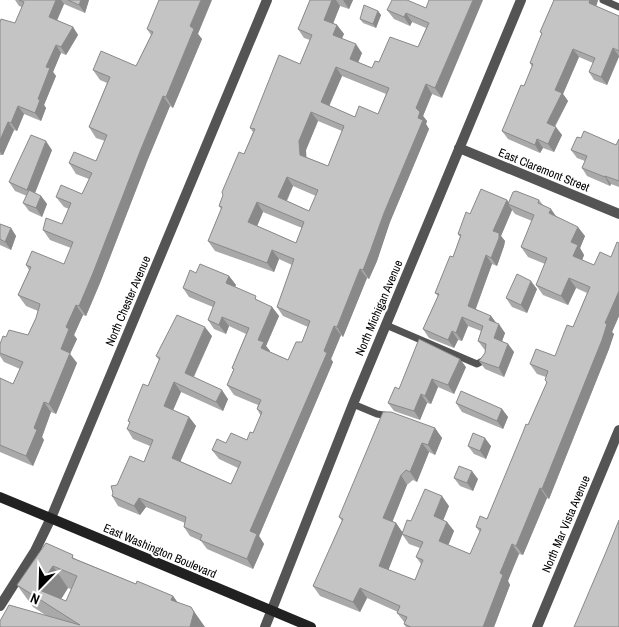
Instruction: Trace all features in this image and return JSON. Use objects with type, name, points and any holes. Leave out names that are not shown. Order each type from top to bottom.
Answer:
[{"type":"main road","name":"East Washington Boulevard","points":[[0,497],[311,627]]},
{"type":"street","name":"North Chester Avenue","points":[[0,606],[35,551],[51,518],[267,0]]},
{"type":"street","name":"North Michigan Avenue","points":[[265,627],[353,404],[521,0]]},
{"type":"street","name":"East Claremont Street","points":[[459,148],[619,214]]},
{"type":"street","name":"North Mar Vista Avenue","points":[[537,627],[619,430]]},
{"type":"lane","points":[[603,0],[619,7]]},
{"type":"lane","points":[[386,325],[477,364],[486,359]]},
{"type":"lane","points":[[353,404],[378,414],[399,417]]},
{"type":"building","points":[[19,0],[56,0],[49,17],[73,27],[61,47],[56,45],[46,67],[50,68],[38,99],[40,100],[35,113],[18,106],[11,123],[8,122],[0,140],[0,22],[1,19],[15,23],[24,2]]},
{"type":"building","points":[[68,0],[81,0],[79,5]]},
{"type":"building","points":[[159,0],[201,0],[190,26],[194,29],[166,97],[163,96],[79,306],[76,305],[66,327],[69,329],[61,349],[70,353],[49,404],[44,402],[34,428],[37,430],[26,456],[0,445],[0,378],[13,384],[23,362],[0,353],[0,344],[3,336],[6,337],[9,330],[28,335],[36,318],[40,304],[18,295],[31,267],[26,265],[32,251],[64,264],[73,242],[43,230],[46,218],[62,224],[71,203],[56,197],[61,185],[82,194],[92,173],[69,163],[74,152],[96,161],[107,135],[89,127],[110,77],[93,70],[101,51],[136,66],[153,32],[147,29]]},
{"type":"building","points":[[310,0],[332,0],[324,20],[337,25],[333,35],[356,44],[350,59],[372,68],[375,61],[379,62],[390,37],[418,47],[429,23],[406,13],[404,17],[387,10],[392,0],[407,0],[426,8],[429,0],[473,0],[435,88],[426,84],[416,108],[420,112],[418,118],[423,120],[384,213],[363,270],[360,269],[337,327],[334,326],[324,351],[327,353],[250,531],[257,534],[247,559],[200,540],[202,535],[184,527],[186,517],[139,498],[134,506],[112,496],[111,486],[117,485],[130,456],[144,462],[153,440],[127,429],[130,422],[128,421],[143,384],[148,386],[160,358],[156,356],[177,315],[205,327],[185,373],[222,390],[216,402],[174,382],[164,406],[189,417],[172,458],[231,484],[241,462],[212,450],[217,439],[226,443],[231,433],[247,440],[250,432],[253,433],[262,412],[257,409],[261,400],[227,385],[249,328],[222,317],[219,325],[208,320],[215,302],[183,288],[190,270],[196,273],[200,264],[229,276],[226,283],[256,296],[255,299],[272,307],[258,340],[264,342],[261,348],[288,360],[296,342],[302,342],[310,321],[277,307],[294,259],[272,250],[267,263],[208,241],[222,207],[219,206],[223,195],[222,192],[239,152],[244,154],[255,129],[250,128],[279,55],[300,64],[312,35],[298,29]],"holes":[[[336,67],[389,88],[378,114],[359,106],[355,117],[321,102]],[[311,112],[344,126],[328,166],[300,155],[299,141]],[[287,177],[318,190],[309,211],[278,197]],[[257,202],[304,222],[296,243],[248,222]]]},
{"type":"building","points":[[554,0],[590,0],[589,3],[619,16],[619,51],[613,48],[601,77],[589,72],[595,58],[573,49],[555,90],[562,93],[547,123],[556,127],[548,144],[537,139],[535,145],[502,131],[521,85],[524,86],[533,64],[530,63],[542,33],[540,32]]},
{"type":"building","points":[[364,5],[378,11],[373,24],[360,19]]},
{"type":"building","points":[[584,131],[616,145],[619,139],[619,181],[582,168],[587,156],[571,150],[577,137],[581,138]]},
{"type":"building","points":[[31,135],[46,141],[27,190],[9,182]]},
{"type":"building","points":[[481,189],[507,200],[493,231],[499,233],[499,238],[491,258],[486,255],[468,306],[491,316],[489,320],[499,324],[494,338],[508,344],[499,368],[479,361],[485,353],[486,344],[478,341],[483,326],[462,317],[456,333],[452,331],[448,340],[423,329],[439,294],[435,293],[450,256],[453,257],[461,235],[458,234],[466,212],[470,214]]},
{"type":"building","points":[[29,190],[41,196],[36,208],[23,203]]},
{"type":"building","points":[[516,191],[539,200],[538,203],[551,209],[549,213],[578,227],[571,242],[578,245],[573,256],[594,265],[600,252],[611,257],[617,242],[619,243],[619,291],[605,323],[607,324],[602,340],[542,489],[540,488],[516,546],[512,544],[500,573],[503,575],[483,627],[411,627],[404,624],[407,617],[397,613],[400,606],[360,588],[353,602],[313,586],[343,519],[339,517],[383,412],[391,412],[435,428],[428,445],[422,443],[410,472],[406,470],[401,475],[383,518],[396,523],[379,566],[415,580],[423,560],[416,557],[423,542],[402,534],[407,520],[411,521],[425,489],[442,496],[434,516],[447,522],[439,541],[470,554],[481,529],[476,527],[480,516],[487,519],[526,424],[528,425],[547,382],[545,380],[548,371],[530,364],[536,349],[555,356],[567,325],[573,327],[590,287],[569,278],[561,296],[536,285],[547,258],[521,247],[534,215],[508,204],[513,192]]},
{"type":"building","points":[[0,224],[11,228],[5,242],[0,239]]},
{"type":"building","points":[[517,274],[531,281],[521,305],[506,298]]},
{"type":"building","points":[[419,339],[460,359],[448,385],[432,379],[425,396],[421,394],[414,411],[388,403],[395,387],[399,389]]},
{"type":"building","points":[[461,391],[502,409],[497,421],[456,403]]},
{"type":"building","points":[[473,433],[485,438],[480,451],[468,446]]},
{"type":"building","points":[[459,466],[472,471],[467,483],[454,478]]},
{"type":"building","points":[[619,520],[619,627],[574,627],[606,552]]},
{"type":"building","points":[[46,543],[73,555],[72,558],[136,584],[137,581],[173,596],[171,600],[191,607],[194,612],[190,627],[0,627],[0,621],[9,605],[80,625],[17,585]],"holes":[[[53,566],[77,576],[66,601],[37,589]]]}]
